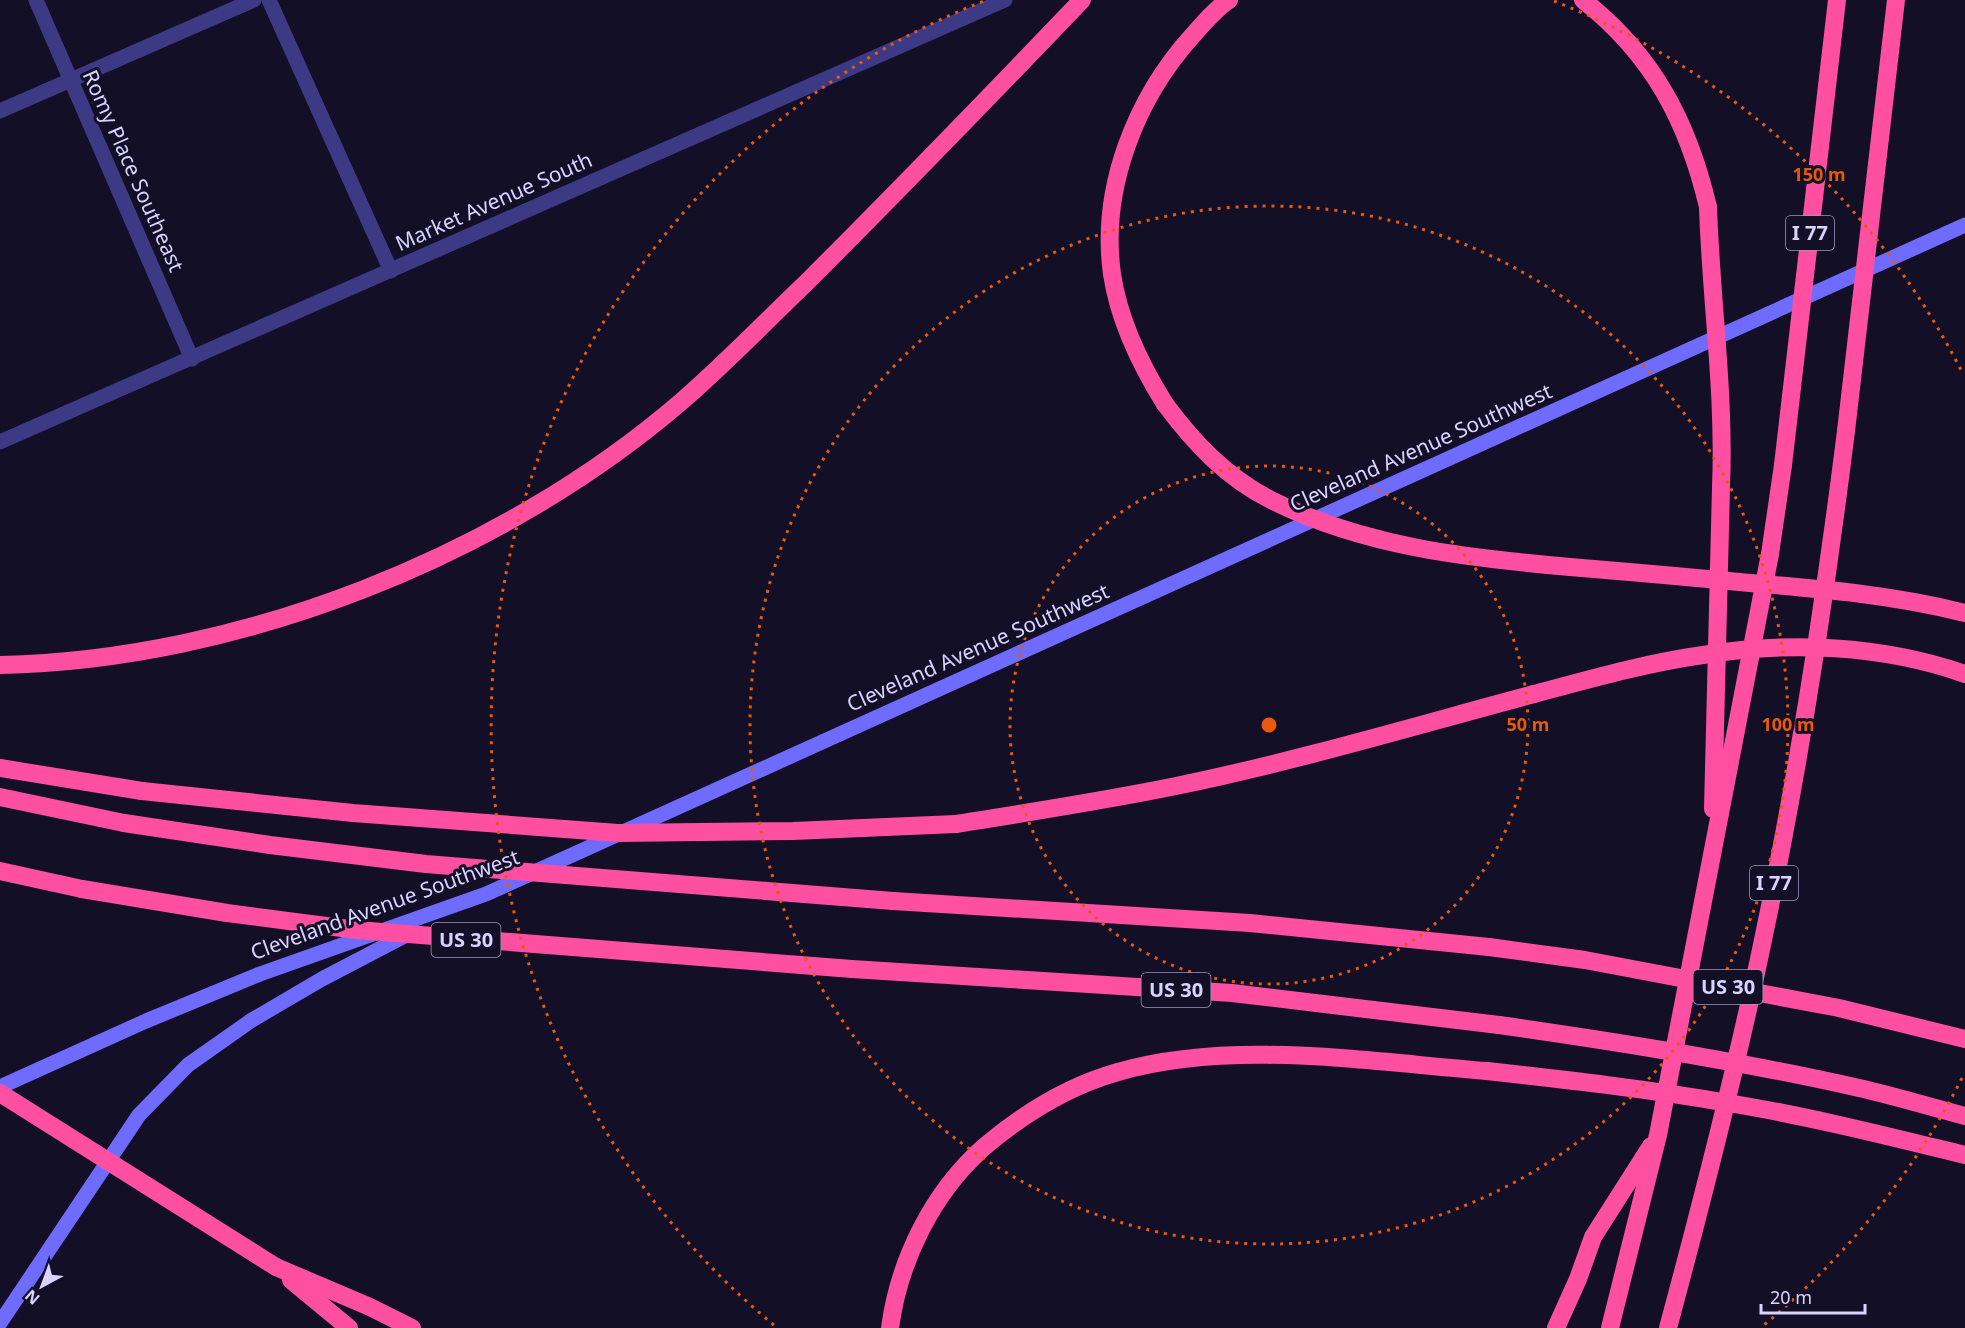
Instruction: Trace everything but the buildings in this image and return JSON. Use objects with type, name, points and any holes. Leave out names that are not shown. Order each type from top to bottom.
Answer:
[{"type":"highway","points":[[0,665],[98,658],[184,644],[265,622],[336,599],[409,571],[528,510],[625,446],[682,401],[832,256],[1082,0]]},
{"type":"highway","points":[[1229,0],[1191,36],[1157,80],[1142,108],[1119,171],[1110,239],[1112,273],[1119,308],[1146,374],[1185,431],[1206,454],[1235,477],[1269,499],[1317,520],[1366,537],[1417,548],[1494,560],[1850,591],[1928,604],[1965,613]]},
{"type":"highway","points":[[1583,0],[1622,35],[1663,89],[1692,148],[1708,207],[1721,380],[1721,487],[1712,864]]},
{"type":"highway","name":"I 77","points":[[1610,1328],[1658,1135],[1770,554],[1783,465],[1838,0]]},
{"type":"highway","name":"I 77","points":[[1668,1328],[1714,1156],[1764,936],[1802,736],[1832,550],[1896,0]]},
{"type":"highway","points":[[0,768],[142,790],[353,813],[618,833],[793,831],[956,824],[1076,806],[1178,786],[1304,756],[1629,669],[1704,654],[1782,647],[1859,651],[1911,660],[1965,674]]},
{"type":"highway","name":"US 30","points":[[0,797],[124,823],[270,845],[426,864],[893,901],[1250,923],[1489,947],[1585,960],[1839,1008],[1965,1039]]},
{"type":"highway","name":"US 30","points":[[0,871],[82,889],[227,913],[357,930],[852,969],[1232,993],[1499,1025],[1614,1041],[1740,1063],[1861,1088],[1965,1116]]},
{"type":"highway","points":[[890,1328],[902,1274],[921,1230],[943,1191],[972,1158],[1004,1130],[1040,1105],[1117,1072],[1158,1064],[1236,1055],[1318,1057],[1487,1071],[1592,1083],[1729,1103],[1865,1131],[1965,1155]]},
{"type":"highway","points":[[0,1093],[276,1267],[349,1328]]},
{"type":"highway","points":[[1556,1328],[1578,1279],[1593,1237],[1658,1135]]},
{"type":"highway","points":[[276,1267],[370,1306],[412,1328]]},
{"type":"main road","name":"Cleveland Avenue Southwest","points":[[0,1087],[146,1021],[260,974],[486,894],[1965,225]]},
{"type":"main road","points":[[0,1323],[139,1115],[188,1065],[252,1020],[322,979],[486,894]]},
{"type":"street","name":"Romy Place Southeast","points":[[36,0],[192,359]]},
{"type":"street","points":[[0,111],[254,0]]},
{"type":"street","points":[[269,0],[391,271]]},
{"type":"street","name":"Market Avenue South","points":[[0,442],[1005,0]]}]
